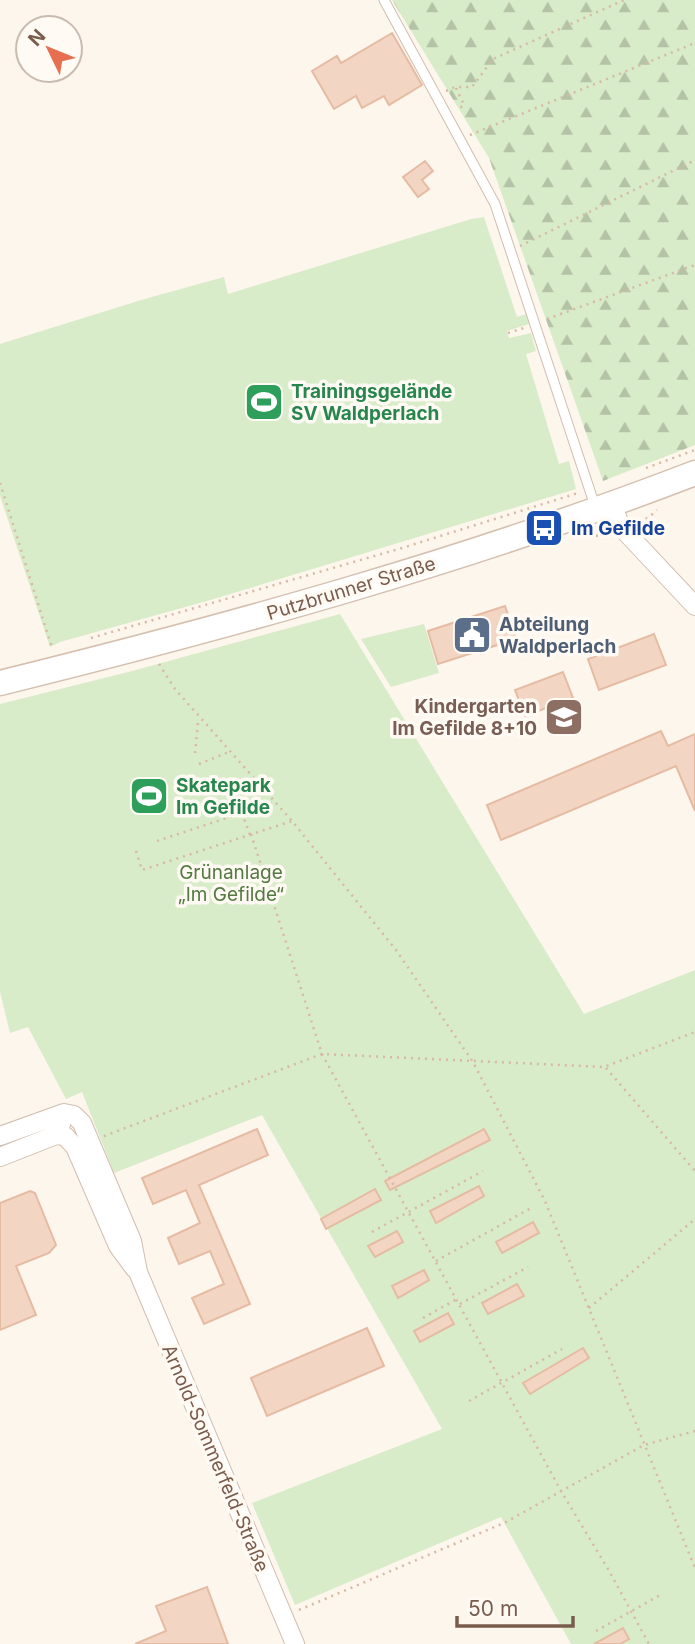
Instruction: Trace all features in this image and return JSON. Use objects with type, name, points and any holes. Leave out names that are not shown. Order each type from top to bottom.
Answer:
[{"type":"main road","name":"Putzbrunner Straße","points":[[0,683],[327,596],[599,502],[695,473]]},
{"type":"street","points":[[599,502],[695,606]]},
{"type":"street","name":"Arnold-Sommerfeld-Straße","points":[[50,1116],[64,1113],[74,1115],[82,1123],[132,1241],[138,1272],[295,1644]]},
{"type":"street","points":[[0,1136],[50,1116],[61,1123],[56,1135],[0,1157]]},
{"type":"street","name":"Arnold-Sommerfeld-Straße","points":[[56,1135],[65,1136],[75,1147],[118,1246],[138,1272]]},
{"type":"lane","points":[[384,0],[495,204],[599,502]]},
{"type":"path","points":[[437,95],[455,87],[472,87],[493,59],[624,0]]},
{"type":"path","points":[[460,139],[695,43]]},
{"type":"path","points":[[447,115],[464,106],[455,87]]},
{"type":"path","points":[[511,250],[695,160]]},
{"type":"path","points":[[508,333],[695,265]]},
{"type":"path","points":[[635,472],[695,450]]},
{"type":"path","points":[[0,483],[51,645]]},
{"type":"path","points":[[92,638],[402,548],[510,513],[599,502]]},
{"type":"path","points":[[156,660],[175,689],[292,821],[396,950],[473,1062],[545,1201],[695,1568]]},
{"type":"path","points":[[195,753],[198,723],[202,720]]},
{"type":"path","points":[[200,765],[230,751]]},
{"type":"path","points":[[156,841],[275,803]]},
{"type":"path","points":[[242,813],[321,1054],[561,1491],[649,1644]]},
{"type":"path","points":[[265,821],[267,829]]},
{"type":"path","points":[[136,852],[142,870],[292,821]]},
{"type":"path","points":[[90,1141],[321,1054],[604,1067],[695,1032]]},
{"type":"path","points":[[604,1067],[695,1171]]},
{"type":"path","points":[[372,1232],[483,1171]]},
{"type":"path","points":[[436,1261],[531,1208]]},
{"type":"path","points":[[589,1308],[695,1219]]},
{"type":"path","points":[[460,1304],[528,1267]]},
{"type":"path","points":[[423,1318],[457,1299]]},
{"type":"path","points":[[469,1401],[562,1349]]},
{"type":"path","points":[[284,1618],[506,1522],[644,1445],[695,1431]]},
{"type":"path","points":[[596,1631],[662,1594]]},
{"type":"green space","points":[[392,0],[695,0],[695,445],[603,481],[489,158]]},
{"type":"green space","name":"Trainingsgelände SV Waldperlach","points":[[484,217],[517,317],[527,314],[529,324],[507,331],[509,338],[531,333],[536,351],[526,354],[559,464],[569,461],[576,489],[50,647],[0,496],[0,344],[224,277],[228,294]]},
{"type":"green space","name":"Grünanlage „Im Gefilde“","points":[[340,614],[584,1014],[695,970],[695,1644],[571,1644],[501,1517],[295,1605],[252,1503],[442,1429],[262,1115],[114,1173],[82,1092],[66,1099],[28,1027],[10,1033],[0,992],[0,704]]},
{"type":"green space","points":[[424,624],[439,673],[391,687],[361,639]]},
{"type":"building","points":[[392,33],[422,85],[389,105],[384,96],[362,108],[356,96],[334,109],[312,71],[337,56],[341,63]]},
{"type":"building","points":[[425,161],[433,171],[422,180],[429,189],[418,197],[403,177]]},
{"type":"building","name":"Abteilung Waldperlach","points":[[505,606],[516,639],[438,664],[428,631]]},
{"type":"building","points":[[654,634],[666,665],[599,690],[588,659]]},
{"type":"building","points":[[563,672],[573,698],[525,716],[515,690]]},
{"type":"building","points":[[661,731],[668,746],[695,734],[695,811],[676,766],[501,840],[487,805]]},
{"type":"building","points":[[257,1129],[268,1155],[199,1185],[250,1304],[204,1324],[192,1298],[224,1284],[210,1251],[179,1264],[168,1238],[200,1223],[186,1190],[153,1204],[142,1178]]},
{"type":"building","points":[[484,1129],[490,1140],[390,1190],[385,1181]]},
{"type":"building","points":[[479,1186],[484,1196],[436,1223],[430,1211]]},
{"type":"building","points":[[375,1189],[381,1200],[326,1229],[321,1219]]},
{"type":"building","points":[[30,1191],[35,1193],[56,1245],[49,1253],[16,1266],[36,1315],[0,1330],[0,1203]]},
{"type":"building","points":[[533,1222],[539,1233],[502,1253],[496,1242]]},
{"type":"building","points":[[397,1231],[403,1242],[375,1257],[368,1246]]},
{"type":"building","points":[[424,1270],[429,1280],[398,1298],[392,1286]]},
{"type":"building","points":[[517,1284],[524,1296],[488,1314],[482,1303]]},
{"type":"building","points":[[448,1313],[454,1324],[420,1342],[414,1331]]},
{"type":"building","points":[[367,1328],[384,1366],[267,1416],[251,1378]]},
{"type":"building","points":[[583,1348],[589,1358],[530,1394],[523,1383]]},
{"type":"building","points":[[207,1587],[228,1644],[135,1644],[166,1631],[156,1606]]},
{"type":"building","points":[[623,1628],[629,1639],[620,1644],[594,1644]]},
{"type":"place","name":"Trainingsgelände SV Waldperlach","points":[[264,402]]},
{"type":"place","name":"Im Gefilde","points":[[544,528]]},
{"type":"place","name":"Abteilung Waldperlach","points":[[472,635]]},
{"type":"place","name":"Kindergarten Im Gefilde 8+10","points":[[564,717]]},
{"type":"place","name":"Skatepark Im Gefilde","points":[[149,796]]}]
